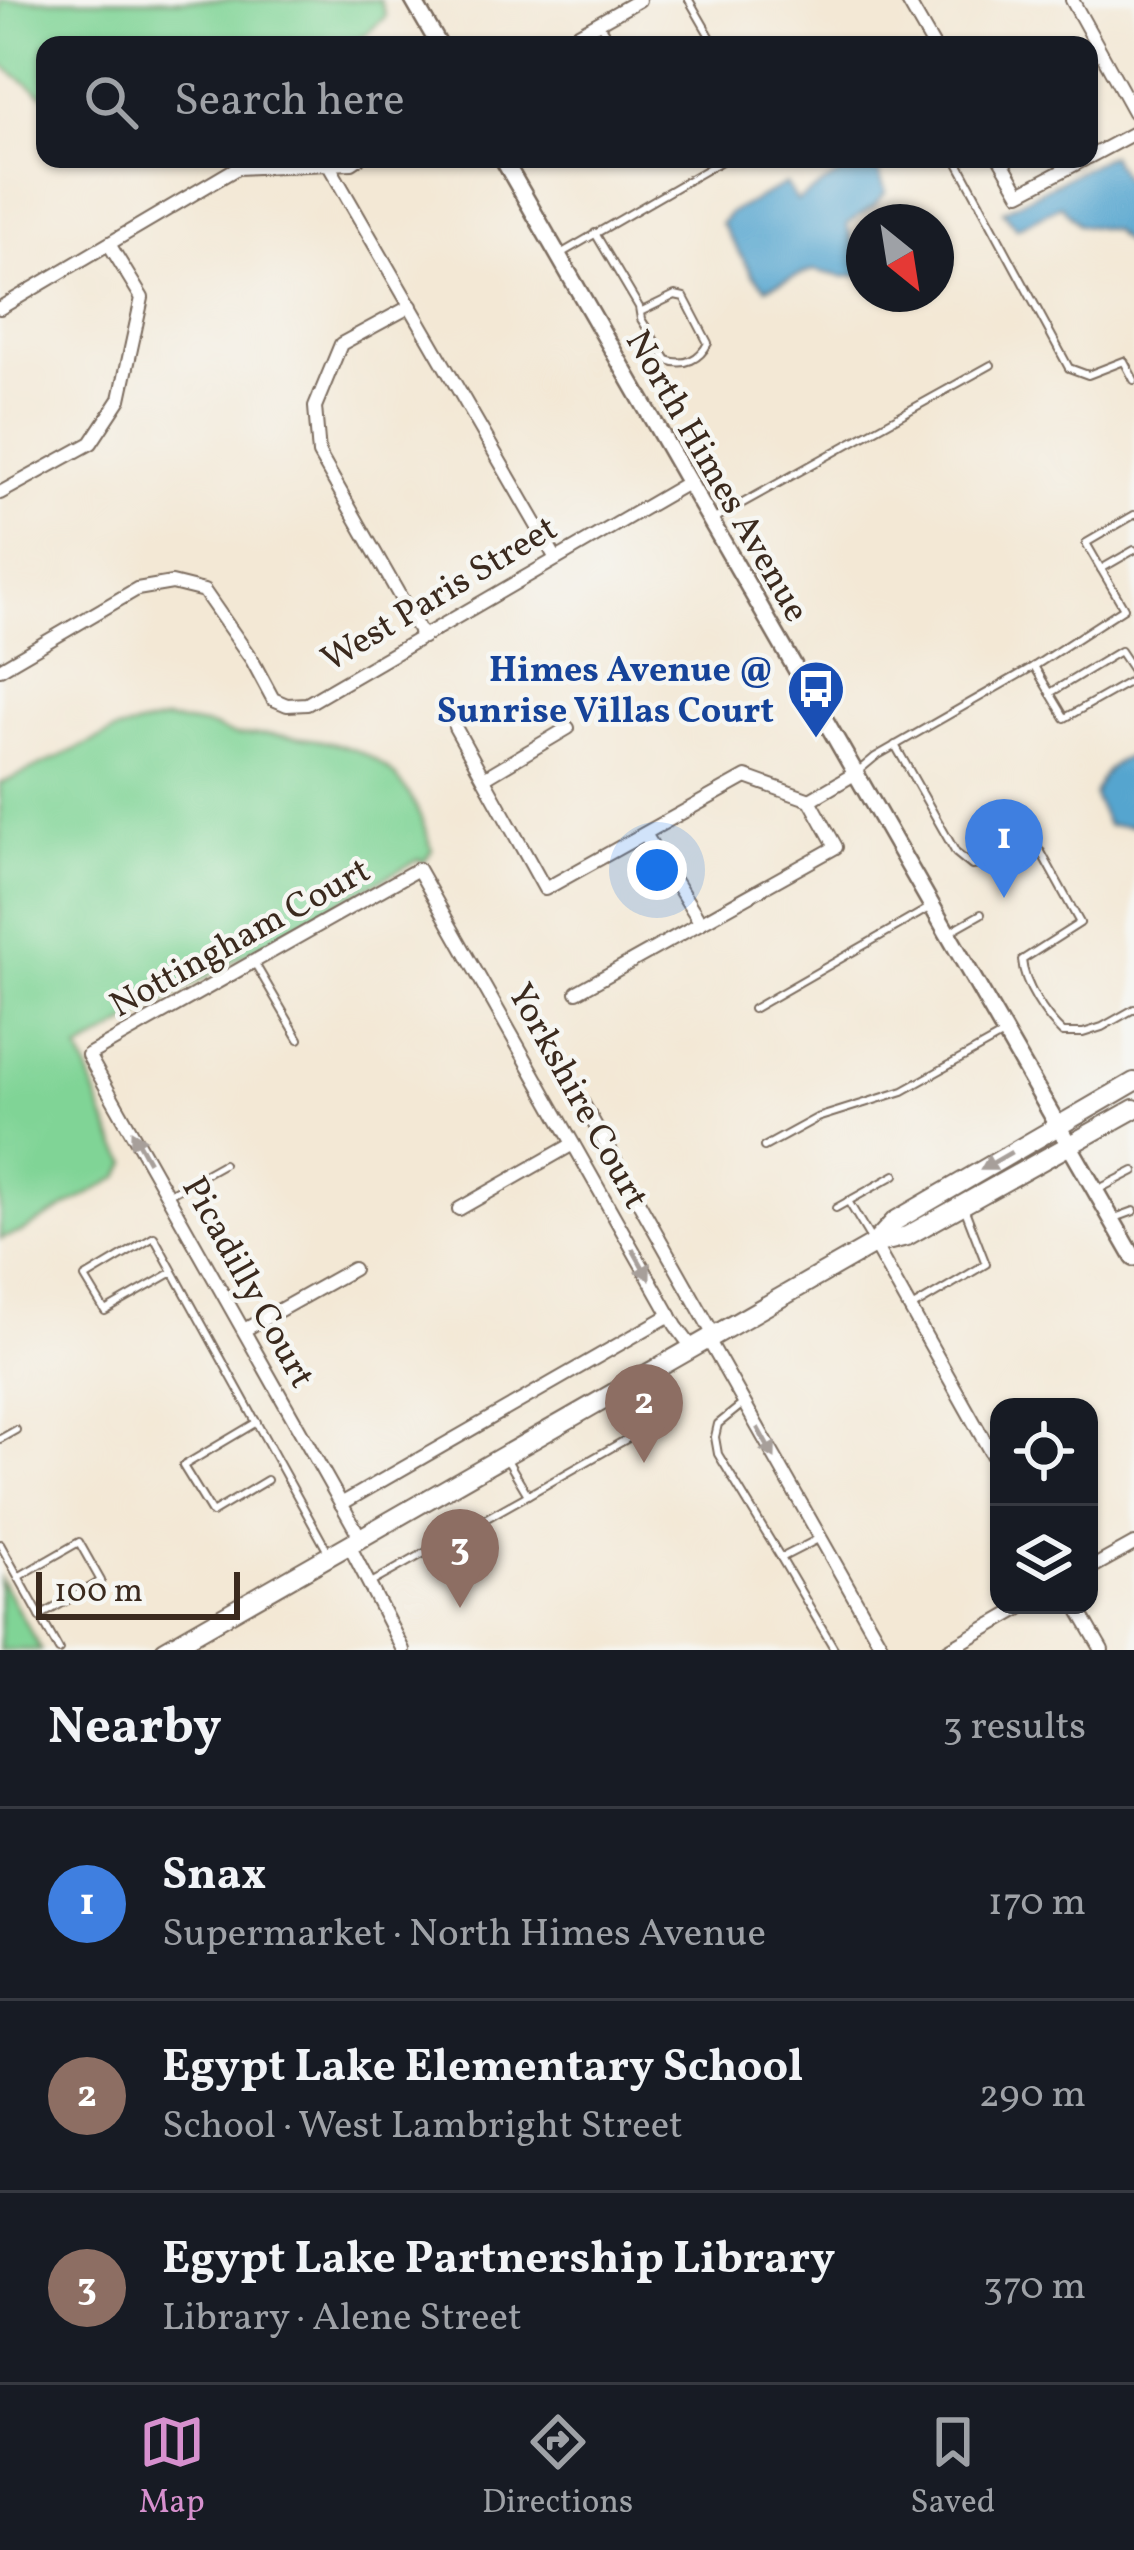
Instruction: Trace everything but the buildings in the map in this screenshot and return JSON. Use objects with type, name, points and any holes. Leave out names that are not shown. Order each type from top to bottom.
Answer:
[{"type":"main road","points":[[874,1244],[895,1221],[1134,1082]]},
{"type":"main road","points":[[165,1650],[874,1244],[907,1236],[1134,1109]]},
{"type":"street","points":[[413,0],[434,36]]},
{"type":"street","points":[[575,36],[639,0]]},
{"type":"street","points":[[907,0],[928,36]]},
{"type":"street","points":[[1072,0],[1092,36]]},
{"type":"street","points":[[1098,47],[1134,112]]},
{"type":"street","points":[[1098,152],[1134,133]]},
{"type":"street","points":[[0,308],[237,168]]},
{"type":"street","points":[[330,168],[555,557]]},
{"type":"street","name":"North Himes Avenue","points":[[508,168],[1134,1258]]},
{"type":"street","points":[[1005,168],[1020,193],[1068,168]]},
{"type":"street","points":[[0,494],[91,443],[120,399],[142,298],[109,244]]},
{"type":"street","points":[[411,306],[341,344],[316,407],[320,454],[423,637]]},
{"type":"street","name":"West Paris Street","points":[[0,669],[137,589],[172,583],[204,592],[273,699],[286,705],[307,704],[689,482]]},
{"type":"street","points":[[455,727],[544,889],[746,777],[810,800],[836,847],[578,992]]},
{"type":"street","points":[[484,778],[568,728]]},
{"type":"street","points":[[810,800],[856,773]]},
{"type":"street","points":[[645,835],[701,923]]},
{"type":"street","name":"Nottingham Court","points":[[88,1055],[418,869]]},
{"type":"street","name":"Yorkshire Court","points":[[418,869],[670,1316],[701,1345]]},
{"type":"street","name":"Picadilly Court","points":[[88,1055],[341,1504],[369,1584],[403,1650]]},
{"type":"street","points":[[559,1061],[711,1330],[701,1345],[744,1403],[884,1650]]},
{"type":"street","points":[[459,1209],[573,1144]]},
{"type":"street","points":[[874,1244],[990,1452]]},
{"type":"street","points":[[244,1330],[353,1269]]},
{"type":"street","points":[[341,1504],[670,1316]]},
{"type":"street","points":[[1098,1564],[1134,1544]]},
{"type":"street","points":[[948,1650],[1010,1614]]},
{"type":"street","points":[[1081,1614],[1102,1650]]},
{"type":"lane","points":[[688,0],[710,36]]},
{"type":"lane","points":[[599,22],[608,36]]},
{"type":"lane","points":[[559,255],[709,168]]},
{"type":"lane","points":[[961,168],[1070,368],[1088,375],[1124,361],[1134,380]]},
{"type":"lane","points":[[595,233],[640,312],[668,360],[685,363],[701,355],[708,343],[684,297],[675,295],[640,312]]},
{"type":"lane","points":[[711,520],[991,365]]},
{"type":"lane","points":[[856,773],[1124,608],[1086,543],[1134,515]]},
{"type":"lane","points":[[1101,569],[1134,550]]},
{"type":"lane","points":[[1034,667],[1065,718],[1134,676],[1120,651],[1050,693]]},
{"type":"lane","points":[[895,745],[956,854],[972,866],[990,863],[1026,840],[1041,852],[1080,923],[1022,960],[1023,972],[1051,1022],[1063,1033],[1083,1034],[1134,1010]]},
{"type":"lane","points":[[753,1010],[933,906]]},
{"type":"lane","points":[[948,933],[981,914]]},
{"type":"lane","points":[[254,962],[298,1039]]},
{"type":"lane","points":[[764,1147],[817,1118],[902,1091],[1006,1033]]},
{"type":"lane","points":[[167,1195],[224,1164]]},
{"type":"lane","points":[[1096,1190],[1134,1171]]},
{"type":"lane","points":[[836,1208],[895,1175]]},
{"type":"lane","points":[[848,1201],[874,1244]]},
{"type":"lane","points":[[910,1309],[986,1264],[962,1205]]},
{"type":"lane","points":[[1112,1219],[1134,1211]]},
{"type":"lane","points":[[173,1272],[105,1310],[85,1278],[154,1237],[330,1555]]},
{"type":"lane","points":[[369,1584],[641,1431],[643,1418],[625,1388]]},
{"type":"lane","points":[[744,1403],[718,1424],[718,1454],[835,1650]]},
{"type":"lane","points":[[256,1422],[183,1466],[212,1513],[267,1480]]},
{"type":"lane","points":[[0,1439],[16,1430]]},
{"type":"lane","points":[[504,1455],[528,1495]]},
{"type":"lane","points":[[781,1558],[820,1538]]},
{"type":"lane","points":[[18,1577],[80,1542],[101,1581],[40,1616]]},
{"type":"lane","points":[[0,1544],[59,1650]]},
{"type":"green space","points":[[0,0],[380,0],[386,16],[364,36],[36,36],[36,90],[0,64]]},
{"type":"green space","points":[[164,720],[237,735],[306,738],[357,751],[394,775],[409,794],[432,850],[423,863],[420,859],[290,928],[79,1051],[112,1136],[128,1163],[119,1177],[0,1239],[0,784],[114,732]]},
{"type":"green space","points":[[0,1579],[41,1650],[0,1650]]},
{"type":"water","points":[[1110,155],[1134,195],[1134,252],[1112,230],[1079,225],[1061,205],[1017,228],[1003,211],[1085,168],[1098,168],[1098,161]]},
{"type":"water","points":[[878,170],[886,192],[876,204],[846,204],[846,277],[813,270],[766,288],[721,223],[730,213],[786,184],[797,201],[840,174]]},
{"type":"water","points":[[1134,755],[1134,826],[1107,825],[1094,796],[1096,788],[1113,765]]},
{"type":"place","name":"Himes Avenue @ Sunrise Villas Court","points":[[816,740]]},
{"type":"place","name":"Snax","points":[[1004,898]]},
{"type":"place","name":"Egypt Lake Elementary School","points":[[644,1463]]},
{"type":"place","name":"Egypt Lake Partnership Library","points":[[460,1608]]}]
